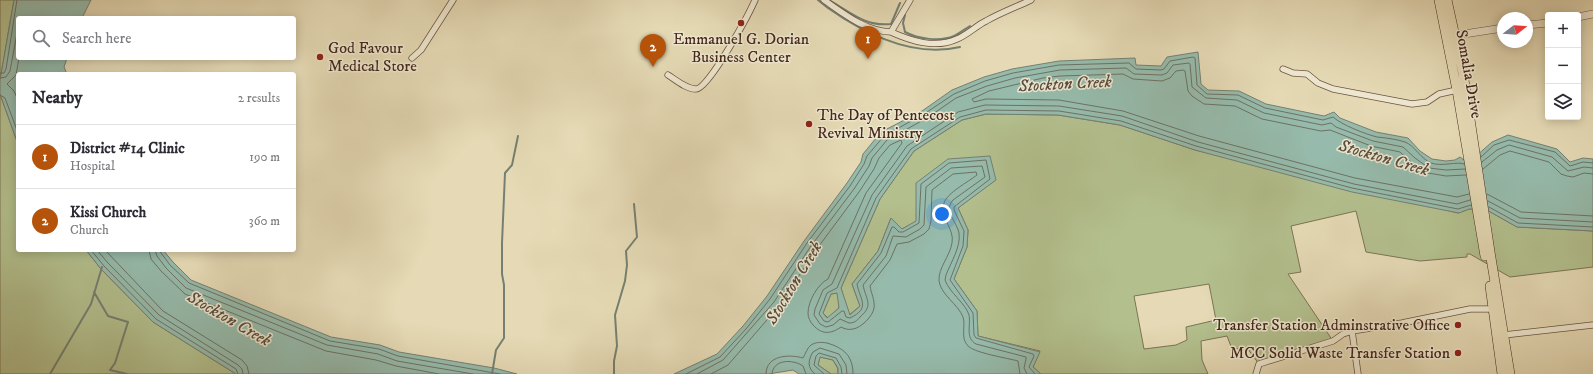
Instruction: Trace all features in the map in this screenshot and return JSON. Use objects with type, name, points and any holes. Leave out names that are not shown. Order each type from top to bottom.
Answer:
[{"type":"main road","name":"Somalia Drive","points":[[1439,0],[1463,73],[1471,154]]},
{"type":"main road","name":"Somalia Drive","points":[[1447,0],[1457,90],[1471,154]]},
{"type":"main road","points":[[1471,154],[1510,374]]},
{"type":"main road","points":[[1483,225],[1502,374]]},
{"type":"street","points":[[412,58],[421,50],[453,0]]},
{"type":"street","points":[[668,75],[685,86],[694,89],[700,88],[711,77],[755,0]]},
{"type":"street","points":[[824,0],[855,21],[876,30],[891,32],[926,43],[942,44],[957,39],[985,21],[1031,0]]},
{"type":"street","points":[[891,32],[910,0]]},
{"type":"street","points":[[1581,16],[1593,14]]},
{"type":"street","points":[[1533,24],[1545,23]]},
{"type":"street","points":[[1450,36],[1497,29]]},
{"type":"street","points":[[1282,69],[1293,73],[1307,74],[1318,83],[1333,90],[1412,104],[1427,102],[1439,94],[1457,90]]},
{"type":"street","points":[[1256,374],[1259,364],[1333,341],[1343,334],[1352,331],[1402,323],[1470,309],[1493,309]]},
{"type":"street","points":[[1504,335],[1593,326]]},
{"type":"street","points":[[1352,331],[1358,374]]},
{"type":"green space","points":[[0,0],[14,0],[0,80]]},
{"type":"green space","points":[[0,94],[16,138],[16,252],[88,252],[101,269],[153,322],[236,374],[0,374]]},
{"type":"green space","points":[[986,114],[1058,115],[1120,125],[1195,150],[1458,213],[1469,209],[1485,209],[1517,227],[1593,231],[1593,267],[1510,277],[1470,254],[1467,254],[1467,257],[1420,261],[1366,252],[1356,211],[1291,226],[1301,272],[1288,274],[1333,341],[1259,364],[1247,348],[1232,349],[1227,336],[1201,341],[1202,360],[1208,374],[1041,374],[1033,367],[1040,351],[978,336],[977,311],[954,279],[967,247],[968,230],[958,208],[995,180],[902,229],[891,218],[878,251],[852,284],[860,306],[849,315],[841,288],[880,199],[914,151],[962,120]],"holes":[[[1209,284],[1216,320],[1186,327],[1187,340],[1176,345],[1144,349],[1134,296]]]},
{"type":"green space","points":[[838,293],[839,308],[828,318],[823,313],[831,294]]},
{"type":"green space","points":[[820,357],[833,360],[838,369],[838,374],[831,374],[818,365]]},
{"type":"water","points":[[14,0],[91,0],[83,16],[16,16],[16,60],[66,60],[64,67],[66,72],[16,72],[16,138],[0,94],[0,80]]},
{"type":"water","name":"Stockton Creek","points":[[1198,52],[1201,84],[1208,90],[1239,91],[1266,104],[1324,116],[1334,112],[1340,118],[1376,132],[1408,138],[1420,151],[1432,159],[1446,161],[1455,160],[1460,157],[1464,160],[1475,157],[1492,142],[1508,135],[1557,149],[1570,162],[1583,158],[1593,159],[1593,231],[1517,227],[1485,209],[1469,209],[1459,213],[1352,192],[1195,150],[1120,125],[1058,115],[986,114],[962,120],[914,151],[880,199],[841,288],[850,315],[860,306],[852,284],[878,251],[891,218],[902,229],[916,221],[916,183],[948,159],[990,156],[996,180],[958,208],[968,230],[967,247],[954,279],[977,311],[978,336],[1040,352],[1033,367],[1041,374],[838,374],[838,368],[833,360],[820,357],[818,365],[831,374],[799,374],[793,370],[768,374],[674,374],[717,354],[743,326],[767,296],[804,241],[847,183],[861,162],[863,154],[881,132],[922,111],[952,90],[984,77],[1012,69],[1059,61],[1135,58],[1136,65],[1161,66],[1167,57]],"holes":[[[837,293],[839,308],[827,318],[823,313],[831,294]]]},
{"type":"water","name":"Stockton Creek","points":[[88,252],[165,252],[191,280],[331,337],[380,345],[399,352],[494,368],[517,374],[236,374],[153,322],[101,269]]},
{"type":"waterway","points":[[818,0],[828,8]]},
{"type":"waterway","points":[[829,0],[858,18],[865,21],[882,24],[891,24],[900,3]]},
{"type":"waterway","points":[[828,8],[858,27],[890,41],[925,49],[942,50],[960,47]]},
{"type":"waterway","points":[[905,15],[903,23],[905,32],[923,38],[948,38],[970,26]]},
{"type":"waterway","points":[[492,374],[496,350],[504,338],[502,243],[505,173],[512,165],[518,136]]},
{"type":"waterway","points":[[614,374],[614,361],[617,346],[615,315],[625,281],[627,265],[626,251],[637,237],[634,204]]},
{"type":"waterway","points":[[50,374],[91,304],[102,267]]},
{"type":"waterway","points":[[94,292],[108,316],[128,322],[115,363],[110,370],[127,374]]},
{"type":"place","name":"Emmanuel G. Dorian Business Center","points":[[741,23]]},
{"type":"place","name":"God Favour Medical Store","points":[[320,57]]},
{"type":"place","name":"District #14 Clinic","points":[[868,59]]},
{"type":"place","name":"Kissi Church","points":[[653,67]]},
{"type":"place","name":"The Day of Pentecost Revival Ministry","points":[[809,124]]},
{"type":"place","name":"Transfer Station Adminstrative Office","points":[[1458,325]]},
{"type":"place","name":"MCC Solid Waste Transfer Station","points":[[1458,353]]}]
